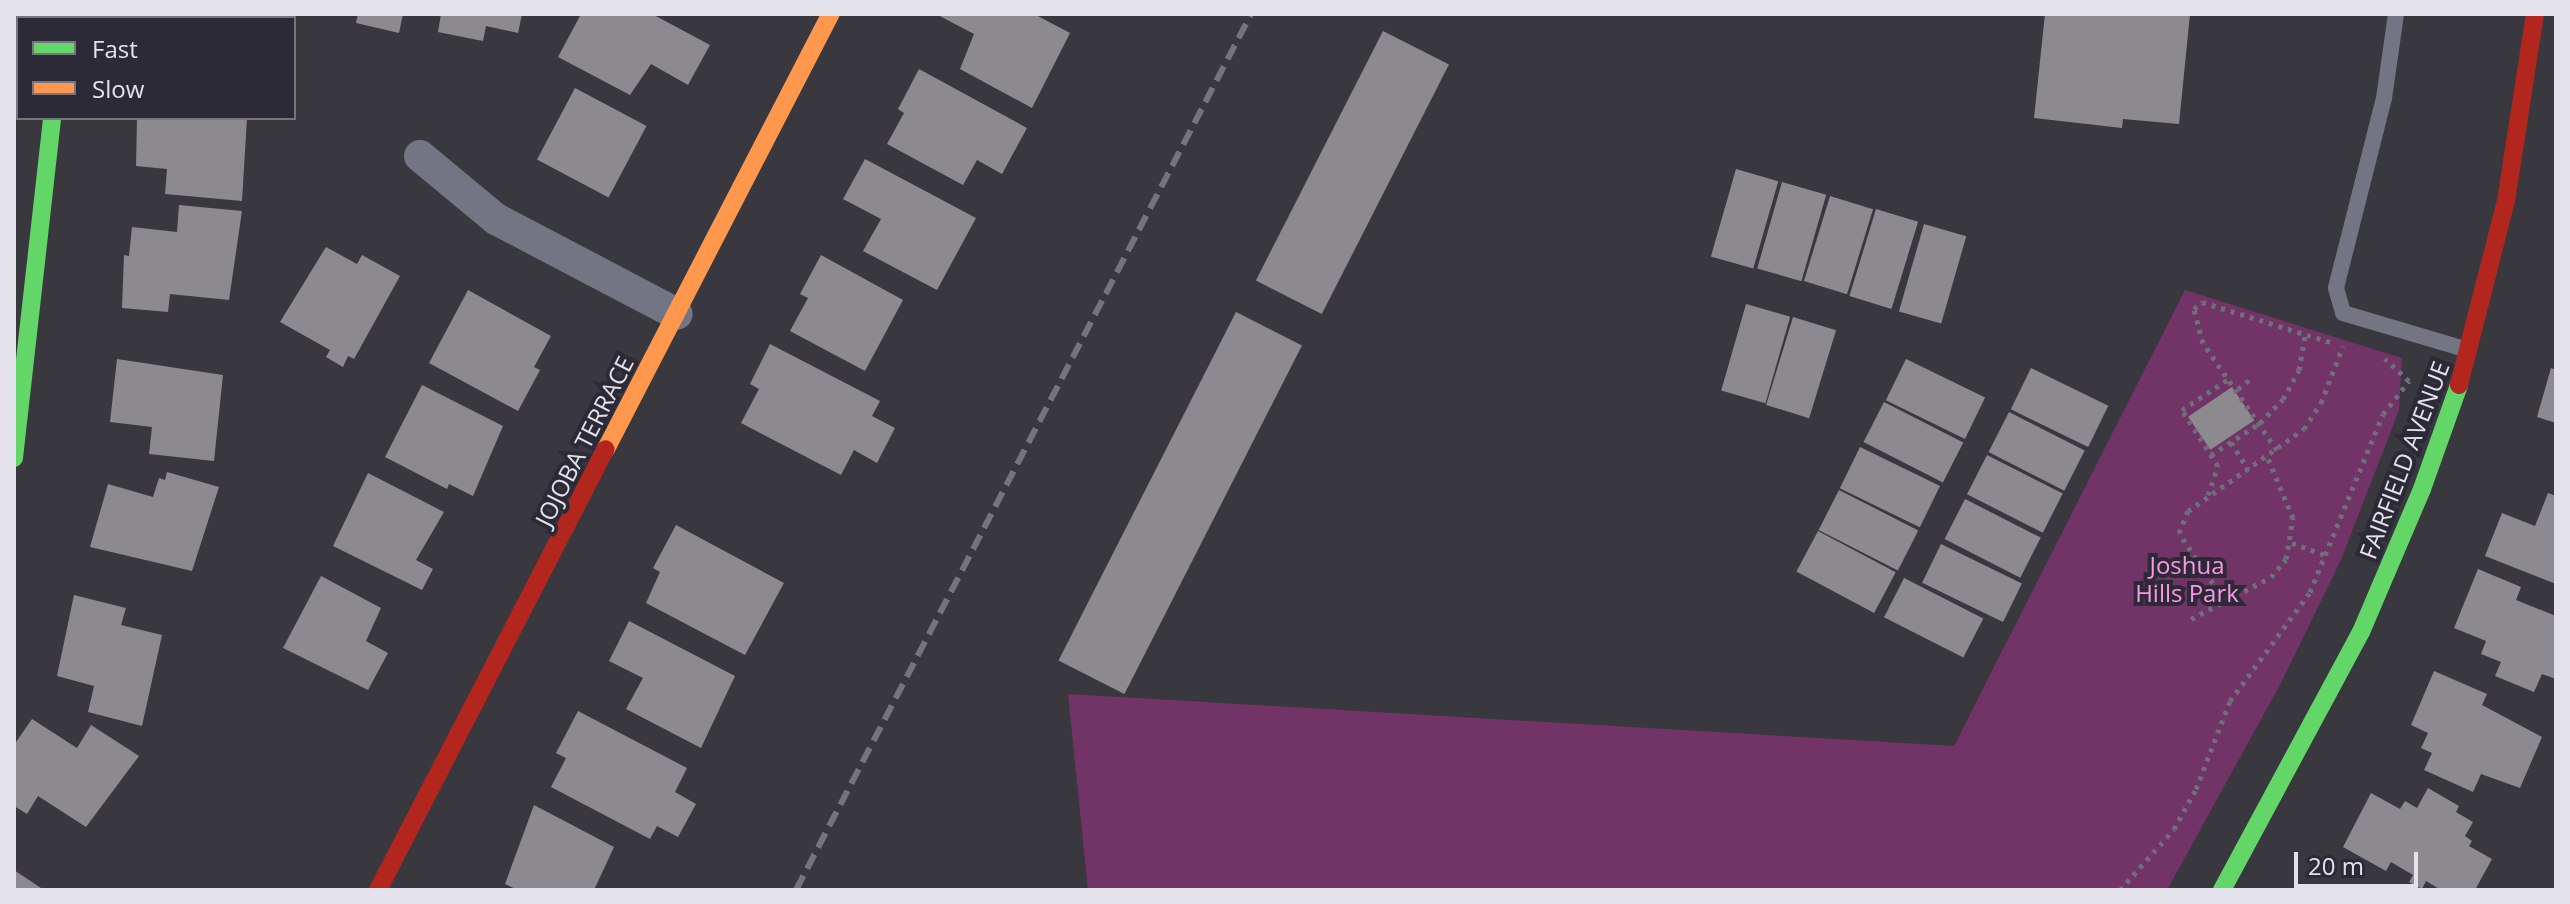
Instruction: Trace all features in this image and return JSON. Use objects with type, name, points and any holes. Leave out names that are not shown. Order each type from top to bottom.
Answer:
[{"type":"street","name":"JOJOBA TERRACE","points":[[378,890],[831,14]]},
{"type":"street","name":"FAIRFIELD AVENUE","points":[[2222,890],[2361,632],[2422,489],[2471,351],[2506,201],[2535,14]]},
{"type":"street","points":[[14,458],[23,308],[52,120]]},
{"type":"street","points":[[420,156],[496,219],[677,314]]},
{"type":"lane","points":[[2396,14],[2384,98],[2336,288],[2343,313],[2471,351]]},
{"type":"path","points":[[2277,450],[2238,389],[2227,380],[2196,323],[2194,309],[2202,302],[2354,349]]},
{"type":"path","points":[[2211,455],[2260,423],[2295,380],[2305,335]]},
{"type":"path","points":[[2224,600],[2179,533],[2188,511],[2277,450],[2314,416],[2343,346]]},
{"type":"path","points":[[2120,890],[2174,829],[2196,789],[2230,701],[2264,651],[2297,615],[2327,556],[2383,414],[2409,381],[2389,360],[2378,356]]},
{"type":"path","points":[[2238,389],[2251,379]]},
{"type":"path","points":[[2208,497],[2218,466],[2182,410],[2227,380]]},
{"type":"path","points":[[2231,442],[2248,469]]},
{"type":"path","points":[[2191,619],[2271,577],[2292,543],[2291,505],[2267,456]]},
{"type":"path","points":[[2292,543],[2327,556]]},
{"type":"green space","name":"Joshua Hills Park","points":[[2185,290],[2402,358],[2399,410],[2341,560],[2281,683],[2167,890],[1088,890],[1068,694],[1954,746]]},
{"type":"building","points":[[150,14],[261,14],[206,16]]},
{"type":"building","points":[[358,14],[403,14],[399,33],[356,23]]},
{"type":"building","points":[[441,14],[522,14],[518,33],[486,26],[483,41],[438,32]]},
{"type":"building","points":[[581,14],[652,14],[710,45],[688,85],[651,64],[630,95],[558,57]]},
{"type":"building","points":[[936,14],[1034,14],[1070,33],[1032,108],[960,69],[974,34]]},
{"type":"building","points":[[2045,14],[2190,14],[2179,124],[2123,119],[2122,128],[2034,118]]},
{"type":"building","points":[[1383,31],[1449,65],[1322,314],[1256,280]]},
{"type":"building","points":[[919,69],[1027,128],[1002,174],[977,160],[963,185],[887,144],[904,113],[898,109]]},
{"type":"building","points":[[575,88],[647,126],[608,198],[537,160]]},
{"type":"building","points":[[137,120],[247,120],[242,201],[165,194],[167,169],[136,166]]},
{"type":"building","points":[[865,159],[976,218],[937,290],[863,251],[881,219],[843,199]]},
{"type":"building","points":[[1736,169],[1778,181],[1753,269],[1711,256]]},
{"type":"building","points":[[1782,182],[1826,195],[1801,281],[1757,269]]},
{"type":"building","points":[[1830,196],[1873,209],[1847,294],[1804,281]]},
{"type":"building","points":[[179,205],[242,211],[229,300],[170,294],[168,312],[122,308],[124,255],[129,256],[132,227],[177,232]]},
{"type":"building","points":[[1876,209],[1918,222],[1891,309],[1849,296]]},
{"type":"building","points":[[1924,224],[1966,236],[1941,324],[1899,311]]},
{"type":"building","points":[[326,247],[357,264],[362,255],[400,276],[354,359],[348,356],[343,367],[326,357],[330,350],[280,322]]},
{"type":"building","points":[[821,255],[903,300],[865,371],[790,331],[808,298],[800,294]]},
{"type":"building","points":[[468,290],[551,336],[534,367],[540,370],[518,411],[429,363]]},
{"type":"building","points":[[1746,304],[1790,317],[1765,403],[1721,391]]},
{"type":"building","points":[[1236,312],[1302,346],[1124,694],[1058,660]]},
{"type":"building","points":[[1793,317],[1836,330],[1809,418],[1766,405]]},
{"type":"building","points":[[770,344],[880,401],[872,416],[895,428],[877,463],[854,450],[841,475],[741,423],[759,389],[750,384]]},
{"type":"building","points":[[117,359],[223,375],[214,461],[149,454],[152,427],[110,422]]},
{"type":"building","points":[[1906,359],[1985,398],[1965,439],[1886,400]]},
{"type":"building","points":[[2031,368],[2108,406],[2088,447],[2011,409]]},
{"type":"building","points":[[2551,368],[2556,370],[2556,423],[2537,417]]},
{"type":"building","points":[[422,385],[503,426],[473,496],[449,484],[447,489],[385,457]]},
{"type":"building","points":[[2232,387],[2254,420],[2210,450],[2188,417]]},
{"type":"building","points":[[1884,402],[1963,442],[1943,483],[1864,442]]},
{"type":"building","points":[[2009,412],[2085,451],[2064,491],[1989,452]]},
{"type":"building","points":[[1860,447],[1940,486],[1920,527],[1840,488]]},
{"type":"building","points":[[1987,455],[2063,494],[2043,533],[1967,494]]},
{"type":"building","points":[[167,472],[219,487],[192,571],[90,547],[108,484],[153,497],[159,478],[165,480]]},
{"type":"building","points":[[368,473],[444,512],[416,560],[433,569],[422,590],[333,546]]},
{"type":"building","points":[[1839,490],[1918,530],[1898,571],[1819,530]]},
{"type":"building","points":[[2548,493],[2556,496],[2556,584],[2485,556],[2502,513],[2535,526]]},
{"type":"building","points":[[1965,499],[2041,538],[2020,578],[1945,539]]},
{"type":"building","points":[[676,525],[784,583],[745,655],[646,603],[660,572],[653,568]]},
{"type":"building","points":[[1818,531],[1896,572],[1874,613],[1796,572]]},
{"type":"building","points":[[1941,544],[2022,583],[2003,622],[1922,583]]},
{"type":"building","points":[[2478,569],[2521,587],[2516,600],[2556,616],[2556,679],[2542,674],[2534,692],[2495,676],[2501,662],[2481,654],[2486,641],[2454,628]]},
{"type":"building","points":[[321,576],[381,608],[366,641],[388,653],[368,690],[283,648]]},
{"type":"building","points":[[1904,578],[1983,618],[1963,658],[1884,617]]},
{"type":"building","points":[[74,595],[126,608],[121,625],[162,635],[142,726],[88,712],[94,686],[57,676]]},
{"type":"building","points":[[629,621],[735,676],[701,748],[626,709],[643,678],[609,661]]},
{"type":"building","points":[[2434,671],[2487,694],[2482,705],[2542,737],[2520,788],[2481,774],[2473,792],[2424,770],[2432,753],[2421,748],[2428,733],[2411,725]]},
{"type":"building","points":[[578,711],[687,768],[675,792],[696,804],[678,837],[657,826],[650,839],[551,787],[566,758],[556,753]]},
{"type":"building","points":[[32,719],[77,748],[91,725],[139,756],[86,827],[38,796],[27,814],[14,806],[14,745]]},
{"type":"building","points":[[2428,788],[2459,806],[2456,812],[2473,822],[2465,836],[2472,841],[2469,846],[2492,859],[2475,890],[2441,890],[2426,881],[2422,889],[2409,882],[2413,875],[2391,862],[2386,871],[2343,847],[2371,793],[2400,809],[2405,801],[2417,808]]},
{"type":"building","points":[[534,805],[614,847],[594,890],[518,890],[505,884]]},
{"type":"building","points":[[14,870],[44,890],[14,890]]},
{"type":"railway","points":[[796,890],[1251,14]]},
{"type":"traffic: fast","points":[[14,458],[52,120]]},
{"type":"traffic: fast","points":[[2222,890],[2361,632],[2422,489],[2459,385]]},
{"type":"traffic: slow","points":[[606,449],[831,14]]},
{"type":"traffic: jam","points":[[2459,385],[2506,201],[2535,14]]},
{"type":"traffic: jam","points":[[378,890],[606,449]]}]
